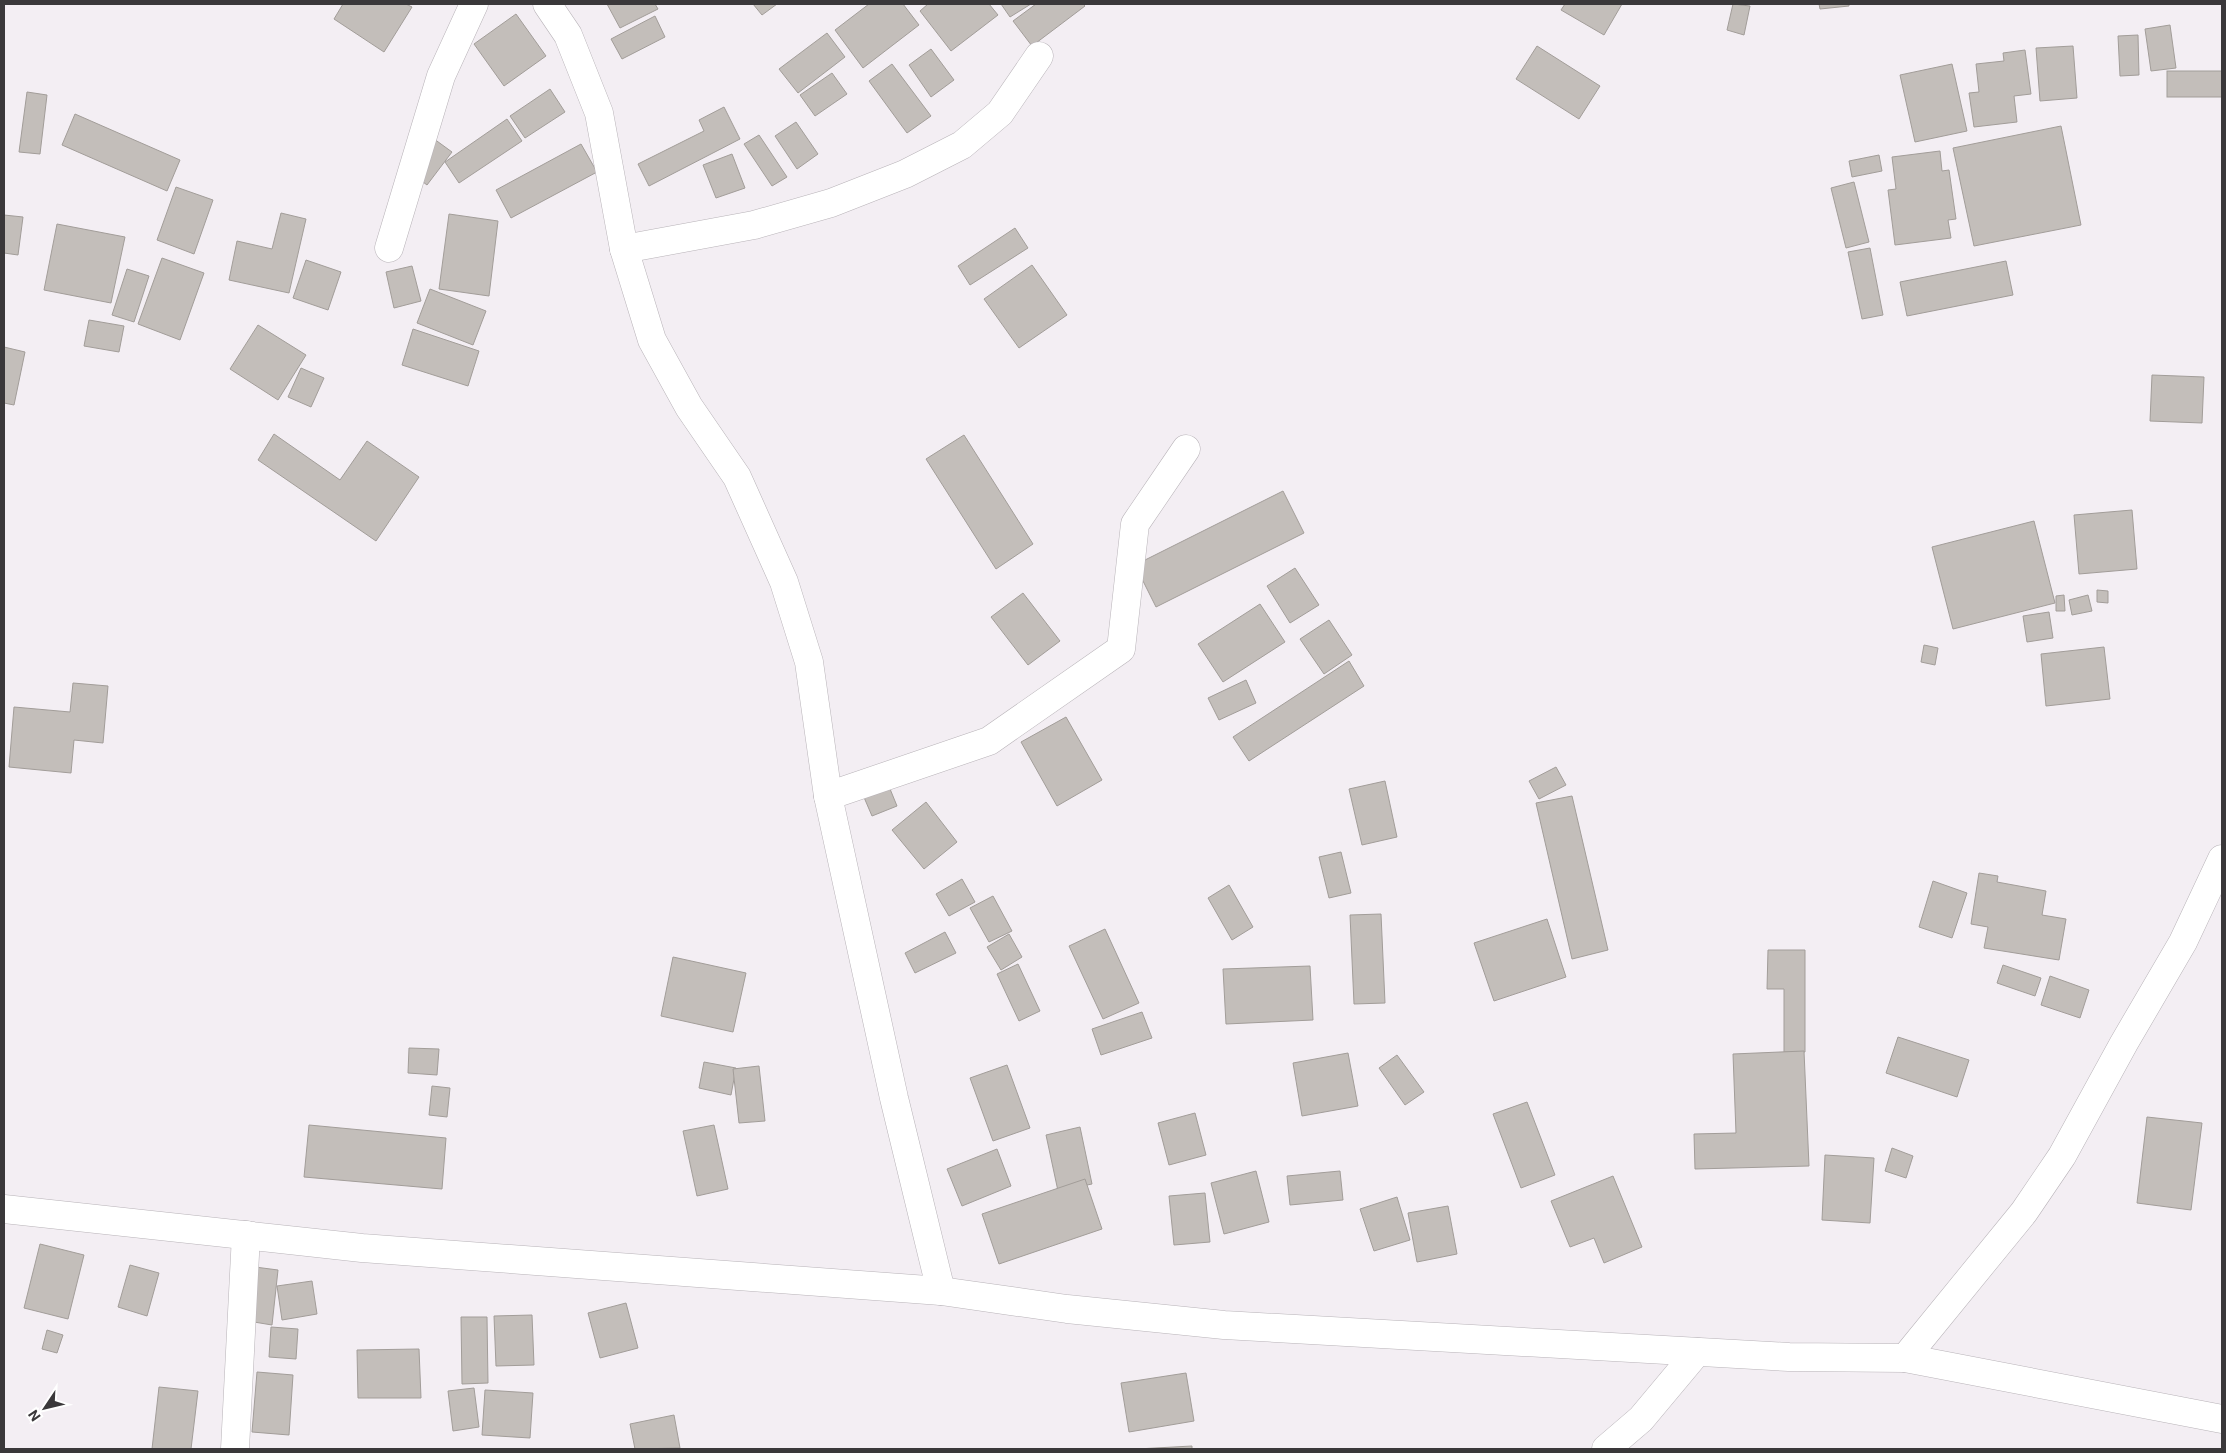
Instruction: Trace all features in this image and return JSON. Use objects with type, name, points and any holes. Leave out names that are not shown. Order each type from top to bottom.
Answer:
[{"type":"street","points":[[389,248],[441,76],[474,4]]},
{"type":"street","points":[[547,4],[568,35],[599,113],[624,249],[652,340],[689,407],[738,476],[784,582],[809,662],[828,796],[894,1098],[941,1292]]},
{"type":"street","points":[[624,249],[754,225],[831,203],[905,174],[962,145],[1000,113],[1039,56]]},
{"type":"street","points":[[828,796],[989,741],[1121,649],[1135,524],[1186,450]]},
{"type":"street","points":[[1905,1358],[2024,1212],[2062,1156],[2124,1043],[2183,942],[2222,859]]},
{"type":"street","points":[[4,1209],[362,1248],[941,1292],[1067,1309],[1224,1324],[1789,1358],[1905,1358],[2222,1419]]},
{"type":"street","points":[[235,1449],[246,1235]]},
{"type":"street","points":[[1606,1449],[1641,1419],[1697,1352]]},
{"type":"building","points":[[343,4],[406,4],[412,7],[384,52],[334,19]]},
{"type":"building","points":[[607,4],[655,4],[658,9],[620,28]]},
{"type":"building","points":[[753,4],[777,4],[762,15]]},
{"type":"building","points":[[869,4],[903,4],[919,25],[863,68],[835,30]]},
{"type":"building","points":[[928,4],[989,4],[998,15],[951,51],[920,11]]},
{"type":"building","points":[[1001,4],[1031,4],[1010,17]]},
{"type":"building","points":[[1036,4],[1083,4],[1085,6],[1032,46],[1013,21]]},
{"type":"building","points":[[1565,4],[1622,4],[1604,35],[1561,10]]},
{"type":"building","points":[[1733,4],[1750,6],[1744,35],[1727,30]]},
{"type":"building","points":[[1819,4],[1849,4],[1849,6],[1820,9]]},
{"type":"building","points":[[516,14],[546,56],[504,86],[474,44]]},
{"type":"building","points":[[655,16],[665,37],[622,59],[611,39]]},
{"type":"building","points":[[2170,25],[2176,68],[2151,71],[2145,29]]},
{"type":"building","points":[[827,33],[845,57],[798,93],[779,69]]},
{"type":"building","points":[[2138,35],[2139,75],[2120,76],[2118,36]]},
{"type":"building","points":[[1537,46],[1600,86],[1579,119],[1516,79]]},
{"type":"building","points":[[2073,46],[2077,98],[2040,101],[2036,48]]},
{"type":"building","points":[[931,49],[954,80],[931,97],[909,65]]},
{"type":"building","points":[[2025,50],[2031,94],[2014,96],[2017,122],[1974,127],[1969,93],[1979,92],[1976,64],[2004,61],[2003,53]]},
{"type":"building","points":[[892,64],[931,116],[907,133],[869,81]]},
{"type":"building","points":[[1952,64],[1967,131],[1915,142],[1900,75]]},
{"type":"building","points":[[2167,71],[2222,71],[2222,97],[2167,97]]},
{"type":"building","points":[[832,73],[847,94],[815,116],[800,95]]},
{"type":"building","points":[[550,89],[565,112],[525,138],[510,116]]},
{"type":"building","points":[[27,92],[47,95],[40,154],[19,152]]},
{"type":"building","points":[[724,107],[740,139],[649,186],[638,164],[704,131],[699,120]]},
{"type":"building","points":[[75,114],[180,160],[167,191],[62,145]]},
{"type":"building","points":[[507,119],[522,141],[459,183],[445,162]]},
{"type":"building","points":[[796,122],[818,154],[797,169],[775,136]]},
{"type":"building","points":[[2061,126],[2081,225],[1974,246],[1953,148]]},
{"type":"building","points":[[759,135],[787,177],[772,186],[744,144]]},
{"type":"building","points":[[430,136],[452,152],[427,185],[406,169]]},
{"type":"building","points":[[581,144],[597,172],[511,218],[496,190]]},
{"type":"building","points":[[1940,151],[1942,171],[1949,170],[1956,219],[1948,220],[1951,238],[1895,245],[1888,190],[1896,189],[1892,157]]},
{"type":"building","points":[[732,154],[745,188],[716,198],[703,165]]},
{"type":"building","points":[[1879,155],[1882,171],[1852,177],[1849,161]]},
{"type":"building","points":[[1854,182],[1869,242],[1846,248],[1831,188]]},
{"type":"building","points":[[176,187],[213,200],[194,254],[157,240]]},
{"type":"building","points":[[281,213],[306,219],[289,293],[229,280],[237,241],[272,249]]},
{"type":"building","points":[[449,214],[498,221],[489,296],[439,289]]},
{"type":"building","points":[[4,215],[23,217],[18,255],[4,253]]},
{"type":"building","points":[[57,224],[125,237],[111,303],[44,290]]},
{"type":"building","points":[[1015,228],[1028,248],[970,285],[958,266]]},
{"type":"building","points":[[1870,248],[1883,315],[1862,319],[1848,252]]},
{"type":"building","points":[[162,258],[204,273],[180,340],[138,324]]},
{"type":"building","points":[[306,260],[341,272],[328,310],[293,298]]},
{"type":"building","points":[[2006,261],[2013,295],[1907,316],[1900,282]]},
{"type":"building","points":[[1032,265],[1067,315],[1019,348],[984,299]]},
{"type":"building","points":[[412,266],[421,301],[394,308],[386,272]]},
{"type":"building","points":[[127,269],[149,276],[134,322],[112,315]]},
{"type":"building","points":[[430,289],[486,311],[473,345],[417,323]]},
{"type":"building","points":[[89,320],[124,326],[119,352],[84,346]]},
{"type":"building","points":[[258,325],[306,355],[278,400],[230,369]]},
{"type":"building","points":[[413,329],[479,351],[468,386],[402,365]]},
{"type":"building","points":[[4,347],[25,352],[14,405],[4,403]]},
{"type":"building","points":[[301,368],[324,378],[311,407],[288,397]]},
{"type":"building","points":[[2152,375],[2204,377],[2202,423],[2150,421]]},
{"type":"building","points":[[274,434],[340,480],[367,441],[419,477],[376,541],[258,460]]},
{"type":"building","points":[[964,435],[1033,544],[996,569],[926,459]]},
{"type":"building","points":[[1283,491],[1304,533],[1156,607],[1135,565]]},
{"type":"building","points":[[2132,510],[2137,569],[2079,574],[2074,515]]},
{"type":"building","points":[[2034,521],[2055,603],[1953,629],[1932,547]]},
{"type":"building","points":[[1295,568],[1319,605],[1290,623],[1267,586]]},
{"type":"building","points":[[2097,590],[2108,591],[2108,603],[2097,602]]},
{"type":"building","points":[[1023,593],[1060,641],[1028,665],[991,617]]},
{"type":"building","points":[[2064,595],[2065,611],[2056,611],[2056,596]]},
{"type":"building","points":[[2088,595],[2092,611],[2072,615],[2069,600]]},
{"type":"building","points":[[1260,604],[1285,642],[1223,682],[1198,644]]},
{"type":"building","points":[[2049,612],[2053,638],[2027,642],[2023,616]]},
{"type":"building","points":[[1329,620],[1352,655],[1324,674],[1300,639]]},
{"type":"building","points":[[1924,645],[1938,648],[1935,665],[1921,662]]},
{"type":"building","points":[[2104,647],[2110,699],[2046,706],[2041,654]]},
{"type":"building","points":[[1349,661],[1364,686],[1249,761],[1233,737]]},
{"type":"building","points":[[1246,680],[1256,703],[1219,720],[1208,698]]},
{"type":"building","points":[[73,683],[108,686],[103,743],[74,740],[71,773],[9,767],[14,707],[70,712]]},
{"type":"building","points":[[1066,717],[1102,780],[1057,806],[1021,742]]},
{"type":"building","points":[[1556,767],[1566,785],[1539,799],[1529,781]]},
{"type":"building","points":[[1385,781],[1397,837],[1362,845],[1349,789]]},
{"type":"building","points":[[888,784],[897,806],[872,816],[863,795]]},
{"type":"building","points":[[1572,796],[1608,950],[1572,959],[1536,803]]},
{"type":"building","points":[[926,802],[957,842],[924,869],[892,830]]},
{"type":"building","points":[[1341,852],[1351,893],[1329,898],[1319,857]]},
{"type":"building","points":[[1979,873],[1998,876],[1997,882],[2046,891],[2042,915],[2066,919],[2059,960],[1984,948],[1988,927],[1971,924]]},
{"type":"building","points":[[962,879],[975,902],[949,916],[936,894]]},
{"type":"building","points":[[1933,881],[1967,893],[1952,938],[1919,927]]},
{"type":"building","points":[[1229,885],[1253,927],[1232,940],[1208,898]]},
{"type":"building","points":[[993,896],[1012,931],[989,942],[970,908]]},
{"type":"building","points":[[1381,914],[1385,1003],[1354,1004],[1350,915]]},
{"type":"building","points":[[1547,919],[1566,977],[1494,1001],[1474,943]]},
{"type":"building","points":[[1105,929],[1139,1003],[1103,1019],[1069,946]]},
{"type":"building","points":[[945,932],[956,953],[915,973],[905,953]]},
{"type":"building","points":[[1009,934],[1022,957],[1001,970],[987,947]]},
{"type":"building","points":[[1768,950],[1805,950],[1805,1052],[1784,1052],[1784,989],[1767,989]]},
{"type":"building","points":[[673,957],[746,973],[733,1032],[661,1016]]},
{"type":"building","points":[[1018,964],[1040,1011],[1019,1021],[997,974]]},
{"type":"building","points":[[2003,965],[2041,978],[2035,996],[1997,983]]},
{"type":"building","points":[[1310,966],[1313,1020],[1226,1024],[1223,969]]},
{"type":"building","points":[[2050,976],[2089,990],[2080,1018],[2041,1005]]},
{"type":"building","points":[[1142,1012],[1152,1038],[1101,1055],[1092,1029]]},
{"type":"building","points":[[1898,1037],[1969,1060],[1957,1097],[1886,1073]]},
{"type":"building","points":[[409,1048],[439,1049],[437,1075],[408,1073]]},
{"type":"building","points":[[1804,1051],[1809,1166],[1695,1169],[1694,1134],[1736,1133],[1733,1054]]},
{"type":"building","points":[[1348,1053],[1358,1106],[1302,1116],[1293,1063]]},
{"type":"building","points":[[1397,1055],[1424,1092],[1405,1105],[1379,1068]]},
{"type":"building","points":[[704,1062],[736,1068],[731,1095],[699,1088]]},
{"type":"building","points":[[1007,1065],[1030,1128],[993,1141],[970,1078]]},
{"type":"building","points":[[759,1066],[765,1121],[739,1123],[733,1069]]},
{"type":"building","points":[[432,1086],[450,1088],[447,1117],[429,1115]]},
{"type":"building","points":[[1527,1102],[1555,1175],[1521,1188],[1493,1114]]},
{"type":"building","points":[[1195,1113],[1206,1155],[1169,1165],[1158,1123]]},
{"type":"building","points":[[2147,1117],[2202,1123],[2191,1210],[2137,1203]]},
{"type":"building","points":[[309,1125],[446,1138],[442,1189],[304,1177]]},
{"type":"building","points":[[714,1125],[728,1189],[697,1196],[683,1131]]},
{"type":"building","points":[[1080,1127],[1092,1184],[1058,1191],[1046,1135]]},
{"type":"building","points":[[1892,1148],[1913,1156],[1906,1178],[1885,1171]]},
{"type":"building","points":[[997,1149],[1011,1186],[962,1206],[947,1169]]},
{"type":"building","points":[[1825,1155],[1874,1158],[1870,1223],[1822,1220]]},
{"type":"building","points":[[1256,1171],[1269,1222],[1224,1234],[1211,1183]]},
{"type":"building","points":[[1340,1171],[1343,1200],[1290,1205],[1287,1176]]},
{"type":"building","points":[[1613,1176],[1642,1247],[1604,1263],[1594,1238],[1570,1247],[1551,1201]]},
{"type":"building","points":[[1085,1179],[1102,1229],[999,1264],[982,1214]]},
{"type":"building","points":[[1205,1193],[1210,1242],[1174,1245],[1169,1196]]},
{"type":"building","points":[[1397,1197],[1410,1240],[1374,1251],[1360,1209]]},
{"type":"building","points":[[1448,1206],[1457,1254],[1417,1262],[1408,1213]]},
{"type":"building","points":[[40,1244],[84,1255],[68,1319],[24,1308]]},
{"type":"building","points":[[130,1265],[159,1273],[147,1316],[118,1307]]},
{"type":"building","points":[[255,1267],[278,1270],[272,1325],[248,1321]]},
{"type":"building","points":[[312,1281],[317,1314],[282,1320],[277,1286]]},
{"type":"building","points":[[626,1303],[638,1348],[600,1358],[588,1313]]},
{"type":"building","points":[[532,1315],[534,1365],[496,1366],[494,1316]]},
{"type":"building","points":[[461,1317],[487,1317],[488,1383],[462,1384]]},
{"type":"building","points":[[271,1327],[298,1329],[296,1359],[269,1357]]},
{"type":"building","points":[[47,1330],[63,1335],[57,1353],[42,1349]]},
{"type":"building","points":[[419,1349],[421,1398],[358,1398],[357,1350]]},
{"type":"building","points":[[257,1372],[293,1375],[289,1435],[252,1432]]},
{"type":"building","points":[[1186,1373],[1194,1421],[1129,1432],[1121,1383]]},
{"type":"building","points":[[159,1387],[198,1391],[191,1449],[152,1449]]},
{"type":"building","points":[[474,1388],[479,1427],[453,1431],[448,1391]]},
{"type":"building","points":[[485,1390],[533,1393],[530,1438],[482,1435]]},
{"type":"building","points":[[674,1415],[680,1448],[635,1449],[630,1424]]},
{"type":"building","points":[[1192,1446],[1192,1449],[1137,1449]]}]
